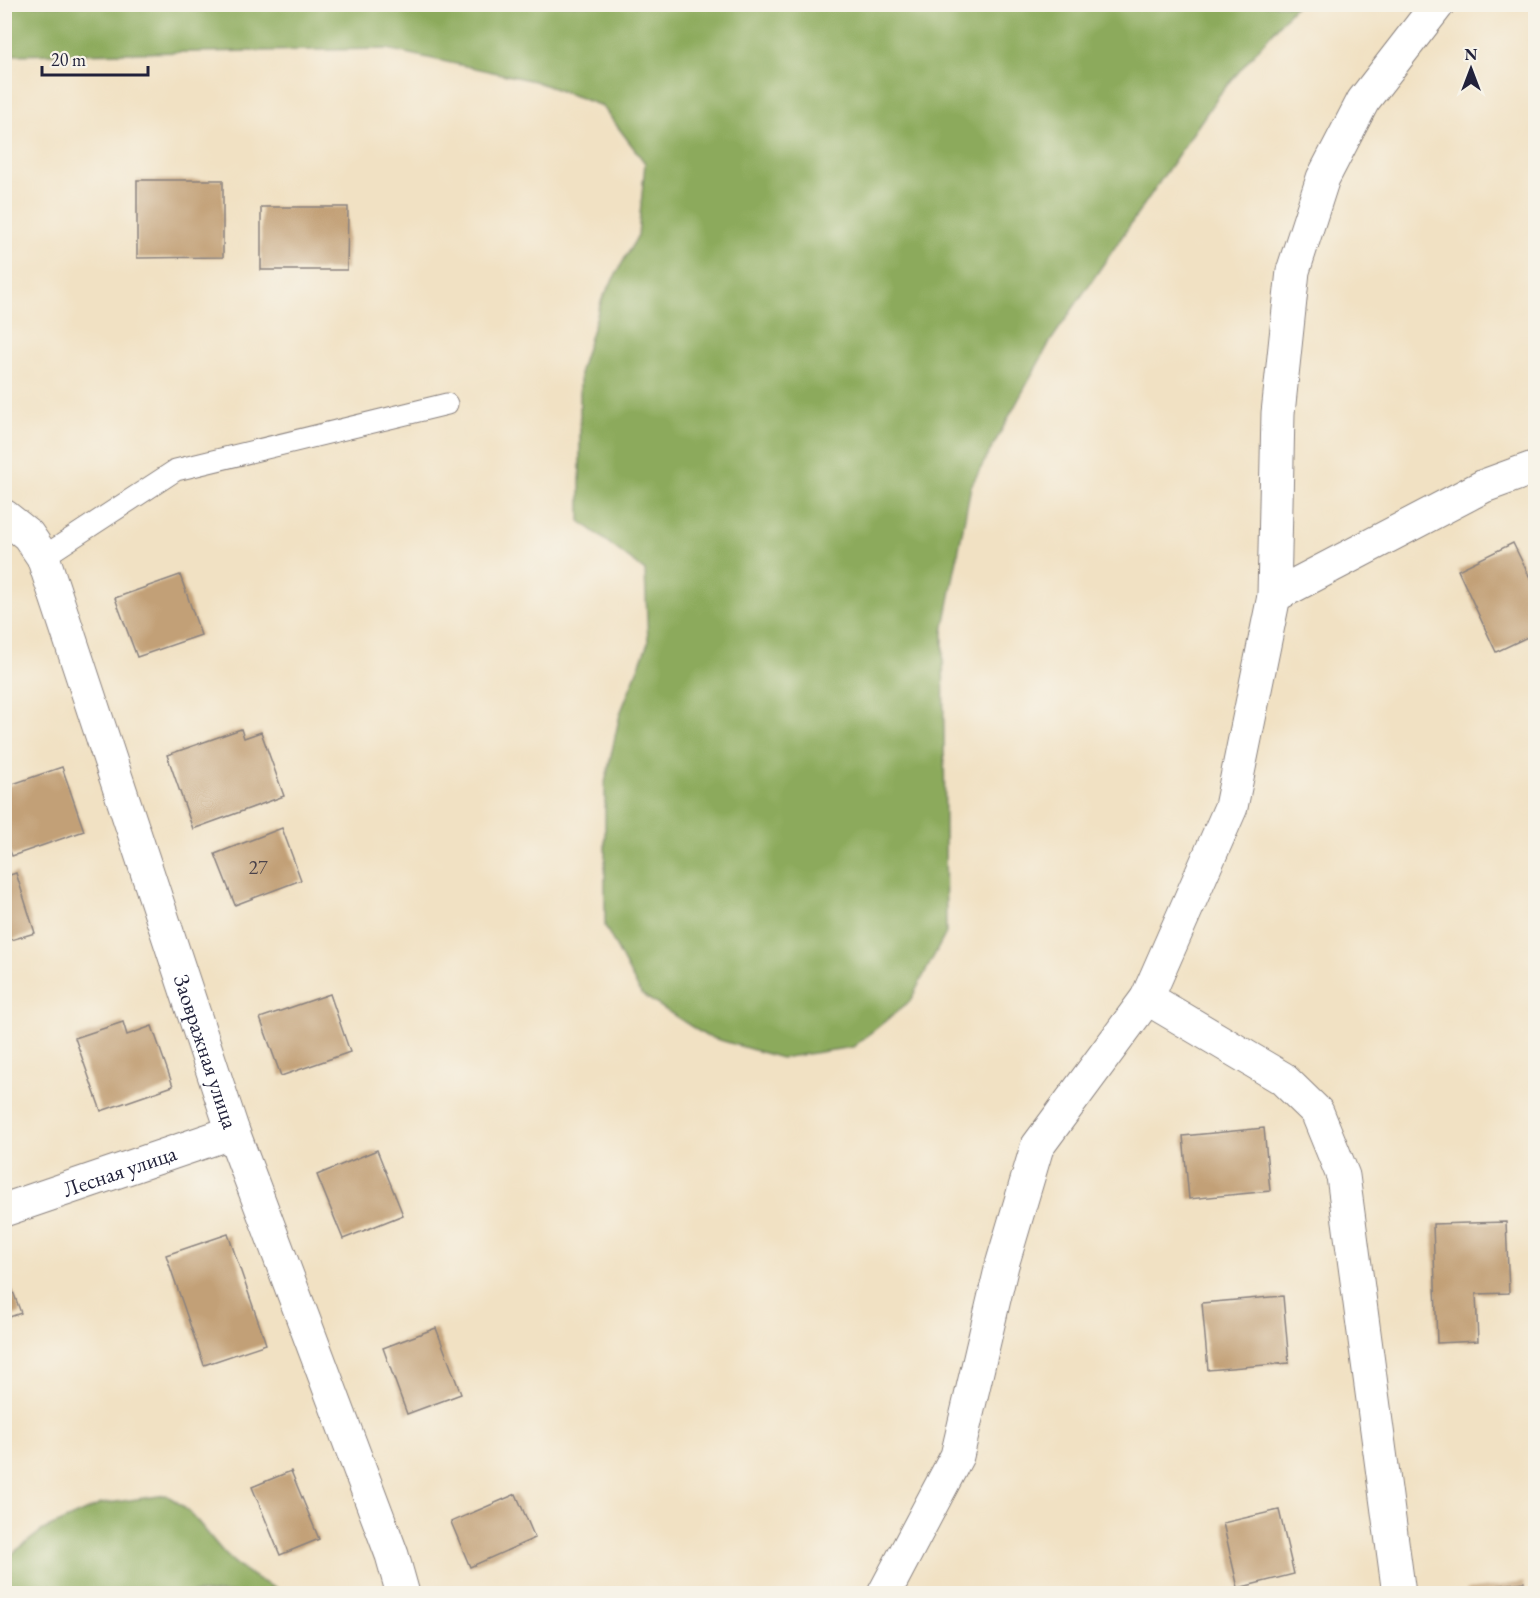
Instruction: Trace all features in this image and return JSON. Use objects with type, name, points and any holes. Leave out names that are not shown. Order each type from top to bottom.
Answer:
[{"type":"street","points":[[884,1593],[957,1456],[1002,1265],[1037,1147],[1147,998],[1232,807],[1274,596],[1278,413],[1293,271],[1323,178],[1363,101],[1438,4]]},
{"type":"street","points":[[1274,596],[1484,486],[1536,467]]},
{"type":"street","name":"Заовражная улица","points":[[4,516],[28,535],[42,557],[233,1132],[392,1555],[403,1593]]},
{"type":"street","points":[[1147,998],[1282,1078],[1317,1112],[1342,1176],[1399,1593]]},
{"type":"street","name":"Лесная улица","points":[[4,1210],[233,1132]]},
{"type":"lane","points":[[42,557],[176,470],[447,404]]},
{"type":"green space","points":[[4,5],[1296,5],[1219,95],[1050,342],[971,486],[943,632],[946,933],[910,1001],[853,1047],[781,1058],[706,1036],[641,994],[605,926],[605,783],[620,714],[648,643],[645,571],[580,521],[580,370],[602,299],[638,235],[645,163],[602,106],[534,81],[387,49],[5,55]]},
{"type":"green space","points":[[166,1495],[184,1507],[239,1567],[285,1593],[5,1593],[5,1559],[43,1530],[101,1504]]},
{"type":"building","points":[[137,180],[223,180],[223,257],[137,258]]},
{"type":"building","points":[[261,207],[348,207],[347,270],[261,270]]},
{"type":"building","points":[[1513,543],[1536,590],[1536,633],[1496,652],[1458,570]]},
{"type":"building","points":[[180,575],[201,635],[137,657],[115,598]]},
{"type":"building","points":[[241,729],[244,738],[261,732],[284,796],[193,829],[167,755]]},
{"type":"building","points":[[62,767],[84,831],[12,856],[4,834],[4,787]]},
{"type":"building","points":[[282,828],[301,880],[235,905],[215,854]]},
{"type":"building","points":[[16,873],[35,933],[4,942],[4,877]]},
{"type":"building","points":[[330,994],[350,1052],[281,1076],[260,1018]]},
{"type":"building","points":[[123,1022],[127,1035],[152,1026],[173,1086],[101,1111],[75,1038]]},
{"type":"building","points":[[1264,1128],[1270,1191],[1189,1199],[1183,1136]]},
{"type":"building","points":[[377,1150],[403,1215],[343,1239],[317,1175]]},
{"type":"building","points":[[1506,1222],[1509,1293],[1476,1294],[1478,1341],[1437,1343],[1433,1224]]},
{"type":"building","points":[[228,1234],[266,1344],[204,1365],[166,1255]]},
{"type":"building","points":[[4,1267],[21,1313],[4,1319]]},
{"type":"building","points":[[1283,1296],[1289,1363],[1208,1370],[1202,1303]]},
{"type":"building","points":[[436,1328],[461,1394],[407,1414],[383,1348]]},
{"type":"building","points":[[291,1471],[319,1539],[280,1555],[252,1487]]},
{"type":"building","points":[[516,1494],[535,1538],[470,1567],[451,1522]]},
{"type":"building","points":[[1279,1510],[1294,1574],[1238,1588],[1223,1523]]},
{"type":"building","points":[[1524,1582],[1526,1594],[1466,1594],[1466,1590]]}]
